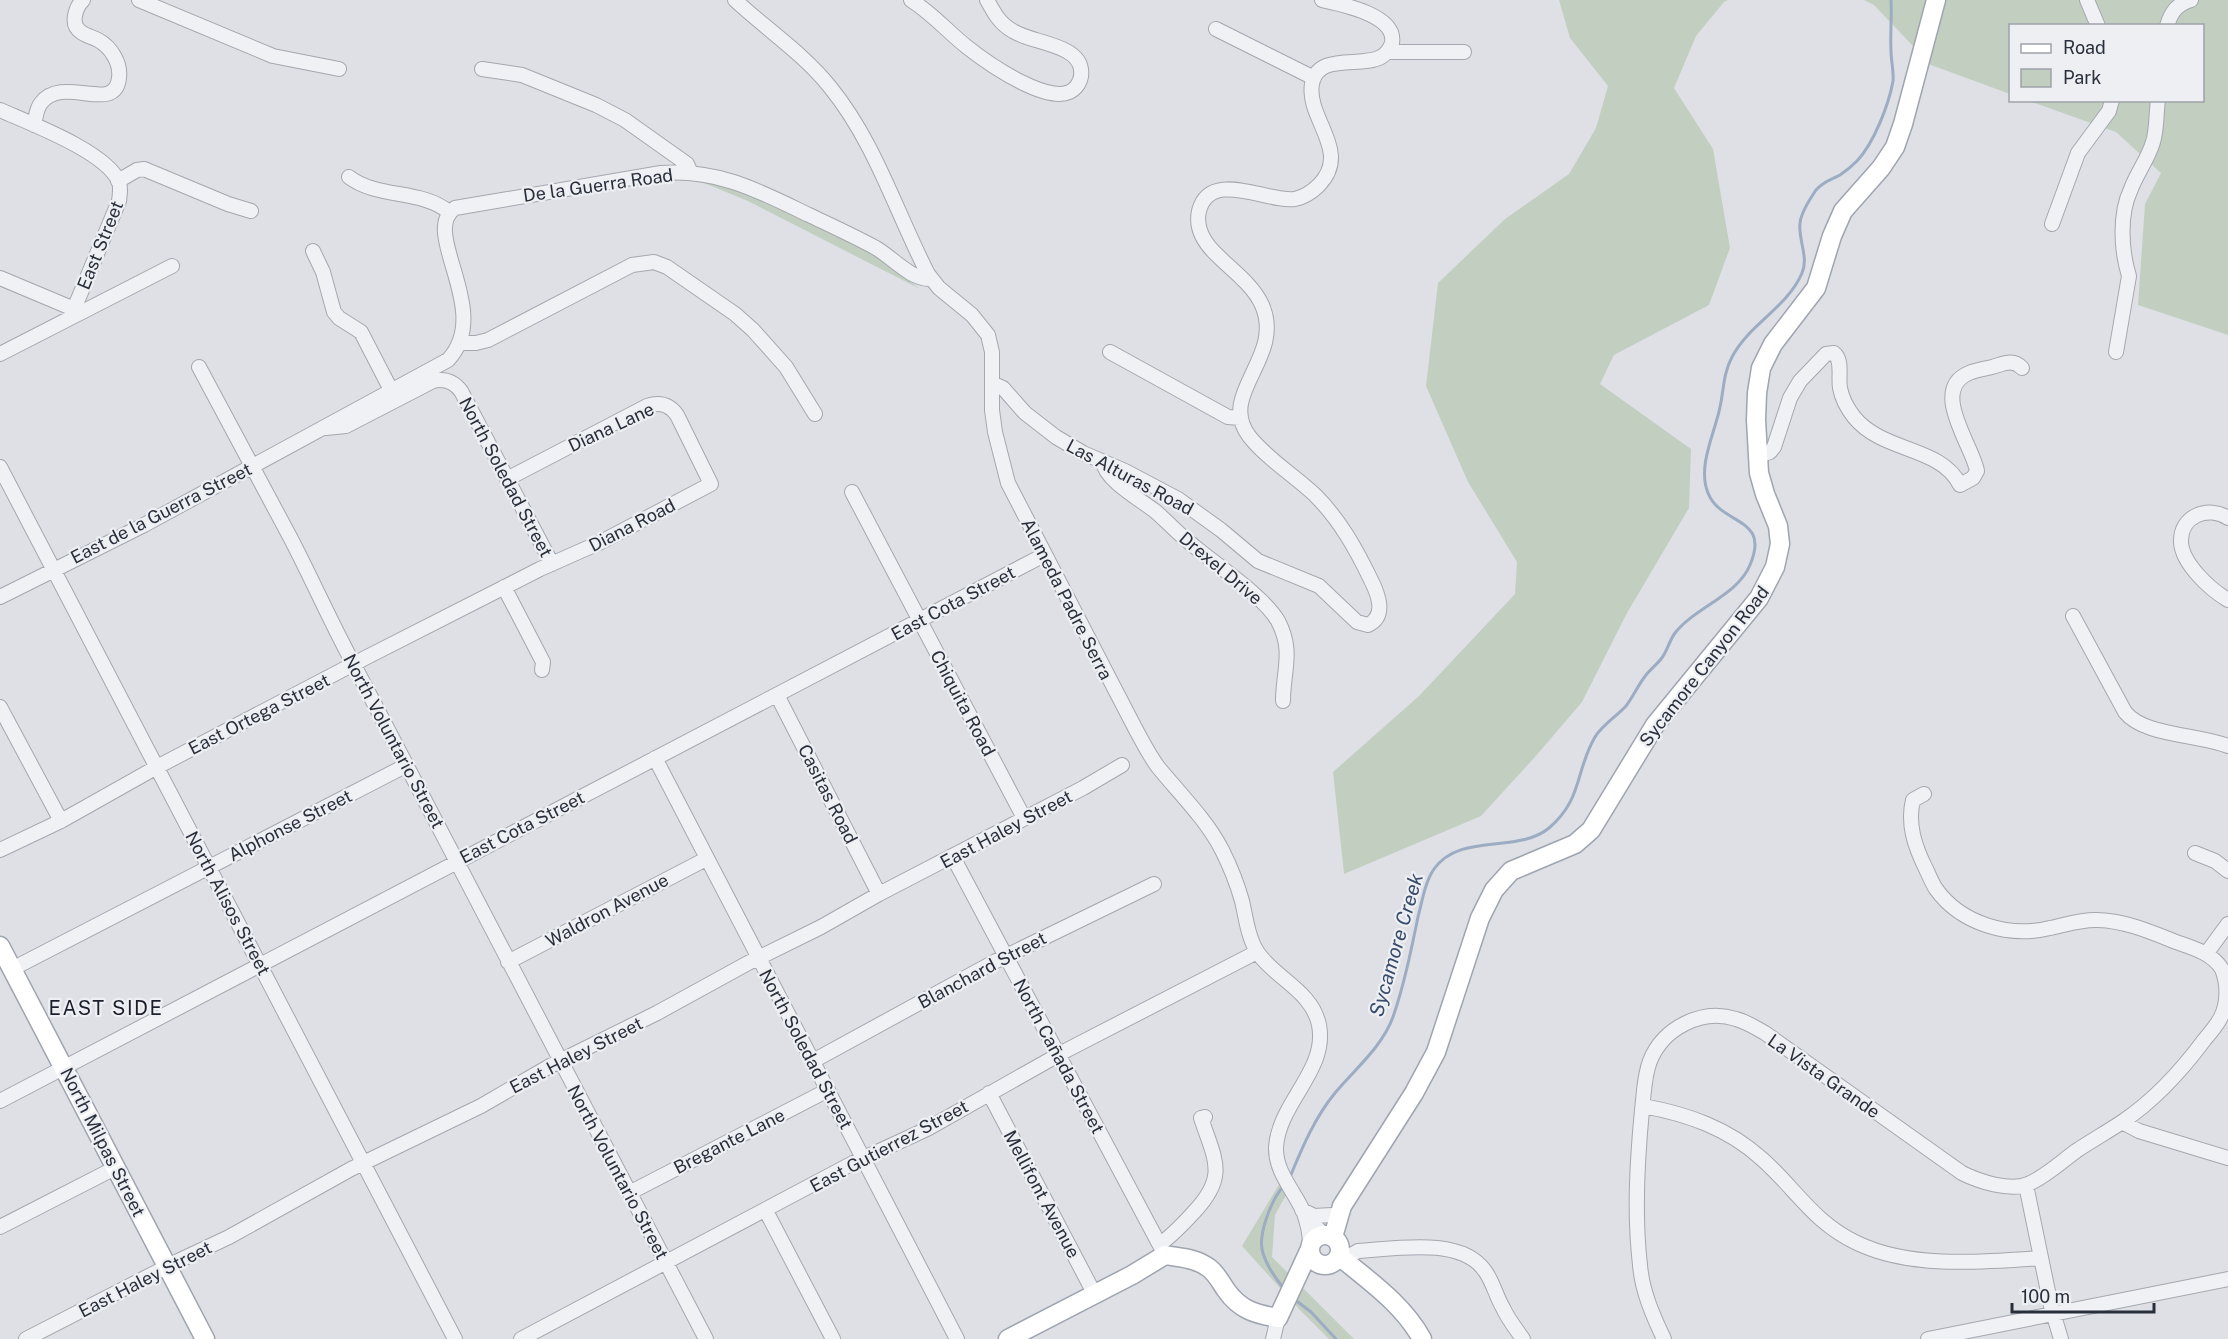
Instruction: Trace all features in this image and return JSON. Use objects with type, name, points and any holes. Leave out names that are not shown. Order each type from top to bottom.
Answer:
[{"type":"main road","name":"Sycamore Canyon Road","points":[[1326,1249],[1337,1211],[1414,1093],[1433,1059],[1480,918],[1497,884],[1520,866],[1575,844],[1592,830],[1655,725],[1759,598],[1769,582],[1779,557],[1780,534],[1760,479],[1756,429],[1757,393],[1764,361],[1773,344],[1816,288],[1832,236],[1843,211],[1881,168],[1895,147],[1936,0]]},
{"type":"main road","name":"North Milpas Street","points":[[0,946],[205,1339]]},
{"type":"main road","points":[[1008,1339],[1095,1294],[1163,1249],[1199,1262],[1215,1274],[1235,1300],[1248,1311],[1278,1318],[1298,1279],[1326,1249]]},
{"type":"main road","points":[[1326,1249],[1359,1257],[1369,1282]]},
{"type":"main road","points":[[1326,1249],[1358,1279],[1369,1282],[1393,1302],[1409,1319],[1422,1339]]},
{"type":"street","points":[[34,125],[41,104],[50,97],[74,91],[105,96],[111,94],[117,86],[119,70],[113,53],[101,41],[81,32],[75,24],[75,13],[82,0]]},
{"type":"street","points":[[139,0],[273,56],[339,69]]},
{"type":"street","name":"Alameda Padre Serra","points":[[735,0],[813,68],[844,105],[889,190],[931,279],[972,315],[988,335],[992,352],[992,410],[996,442],[1008,483],[1121,703],[1156,765],[1205,824],[1221,849],[1238,888],[1257,952],[1308,1001],[1319,1025],[1320,1042],[1314,1065],[1286,1113],[1276,1146],[1280,1168],[1326,1249]]},
{"type":"street","points":[[912,0],[971,50],[1010,76],[1051,94],[1064,95],[1075,88],[1081,74],[1077,58],[1063,49],[1012,31],[999,20],[987,0]]},
{"type":"street","points":[[1322,0],[1374,16],[1388,26],[1392,37],[1387,52]]},
{"type":"street","points":[[2087,0],[2097,24]]},
{"type":"street","points":[[2168,24],[2173,10],[2181,3],[2191,0]]},
{"type":"street","points":[[1216,29],[1314,78]]},
{"type":"street","points":[[1110,352],[1228,417],[1240,418],[1242,398],[1262,356],[1267,338],[1267,324],[1262,304],[1253,291],[1202,237],[1199,228],[1199,212],[1207,198],[1221,190],[1241,190],[1277,198],[1294,199],[1321,183],[1329,168],[1331,155],[1312,89],[1314,78],[1321,69],[1334,64],[1374,60],[1387,52],[1464,52]]},
{"type":"street","points":[[482,69],[522,75],[606,110],[630,123],[687,164],[692,173]]},
{"type":"street","points":[[2052,224],[2078,153],[2109,111],[2111,102]]},
{"type":"street","points":[[2116,352],[2129,276],[2126,264],[2124,210],[2130,191],[2154,140],[2158,102]]},
{"type":"street","points":[[0,110],[82,148],[103,164],[118,181],[137,170],[144,169],[228,204],[251,211]]},
{"type":"street","name":"De la Guerra Road","points":[[449,212],[465,205],[661,173],[718,176],[759,190],[875,248],[917,278],[931,279]]},
{"type":"street","points":[[349,177],[372,189],[429,201],[449,212],[444,220],[443,230],[464,306],[460,343],[488,340],[632,265],[654,262],[672,270],[735,314],[759,336],[786,367],[815,414]]},
{"type":"street","name":"East Street","points":[[75,312],[119,201],[121,190],[118,181]]},
{"type":"street","points":[[313,251],[323,272],[334,312],[360,332],[391,390]]},
{"type":"street","points":[[0,354],[75,312],[172,266]]},
{"type":"street","points":[[0,278],[75,312]]},
{"type":"street","name":"East de la Guerra Street","points":[[0,597],[144,525],[445,362],[460,343]]},
{"type":"street","points":[[1758,456],[1770,452],[1774,447],[1783,415],[1800,381],[1826,354],[1834,353],[1839,360],[1843,398],[1856,419],[1876,436],[1939,461],[1948,468],[1960,485],[1973,478],[1977,471],[1953,410],[1953,397],[1957,382],[1968,373],[2007,362],[2018,364],[2022,368]]},
{"type":"street","name":"North Voluntario Street","points":[[199,367],[290,537],[353,665],[458,861],[508,962],[631,1192],[706,1339]]},
{"type":"street","name":"North Soledad Street","points":[[428,383],[438,380],[457,385],[552,564]]},
{"type":"street","name":"East de la Guerra Street","points":[[322,427],[346,426],[428,383]]},
{"type":"street","name":"Las Alturas Road","points":[[992,383],[1003,388],[1025,413],[1048,432],[1083,453],[1132,474],[1178,499],[1221,530],[1258,561],[1319,586],[1357,622],[1372,623],[1378,616],[1380,608],[1378,596],[1347,533],[1317,497],[1269,456],[1251,437],[1240,418]]},
{"type":"street","name":"Diana Lane","points":[[507,478],[647,406],[658,403],[669,407],[677,415],[711,484]]},
{"type":"street","name":"Drexel Drive","points":[[1103,462],[1104,468],[1125,489],[1157,513],[1273,613],[1282,631],[1288,657],[1283,701]]},
{"type":"street","name":"North Alisos Street","points":[[0,467],[455,1339]]},
{"type":"street","name":"Diana Road","points":[[552,564],[601,542],[711,484]]},
{"type":"street","name":"Chiquita Road","points":[[852,492],[1024,818]]},
{"type":"street","points":[[2228,518],[2217,513],[2199,514],[2186,525],[2181,543],[2185,554],[2203,580],[2228,600]]},
{"type":"street","name":"East Cota Street","points":[[0,1101],[1044,555]]},
{"type":"street","name":"East Ortega Street","points":[[0,850],[61,821],[157,767],[504,586],[552,564]]},
{"type":"street","points":[[504,586],[543,662],[542,670]]},
{"type":"street","points":[[2073,616],[2125,712],[2134,722],[2151,729],[2205,738],[2228,746]]},
{"type":"street","name":"Casitas Road","points":[[777,695],[879,894]]},
{"type":"street","points":[[0,707],[61,821]]},
{"type":"street","name":"North Soledad Street","points":[[655,758],[957,1339]]},
{"type":"street","name":"Alphonse Street","points":[[12,969],[407,765]]},
{"type":"street","name":"East Haley Street","points":[[27,1339],[167,1266],[229,1237],[363,1164],[481,1106],[561,1061],[821,927],[1122,765]]},
{"type":"street","points":[[1924,794],[1913,800],[1911,809],[1917,852],[1936,889],[1948,902],[1972,919],[1994,928],[2019,931],[2050,928],[2082,920],[2115,921],[2132,925],[2206,954],[2218,964],[2227,983],[2224,1020],[2176,1076],[2121,1122],[2026,1185],[2061,1339]]},
{"type":"street","points":[[2195,853],[2215,861],[2228,871]]},
{"type":"street","name":"North Cañada Street","points":[[953,857],[1163,1249]]},
{"type":"street","name":"Waldron Avenue","points":[[508,962],[706,859]]},
{"type":"street","name":"Blanchard Street","points":[[813,1061],[1006,957],[1154,884]]},
{"type":"street","points":[[2206,954],[2228,924]]},
{"type":"street","name":"East Gutierrez Street","points":[[521,1339],[864,1158],[927,1129],[988,1093],[1257,952]]},
{"type":"street","name":"La Vista Grande","points":[[1664,1339],[1649,1302],[1640,1266],[1636,1185],[1643,1106],[1648,1067],[1653,1054],[1665,1037],[1694,1019],[1713,1016],[1731,1017],[1744,1021],[1962,1173],[1985,1183],[2026,1185]]},
{"type":"street","name":"Bregante Lane","points":[[631,1192],[828,1090]]},
{"type":"street","name":"Mellifont Avenue","points":[[988,1093],[1095,1294]]},
{"type":"street","points":[[1643,1106],[1698,1119],[1735,1138],[1762,1158],[1808,1209],[1825,1223],[1855,1242],[1874,1250],[1912,1260],[2041,1258]]},
{"type":"street","points":[[1163,1249],[1212,1190],[1215,1180],[1215,1161],[1201,1118],[1205,1117]]},
{"type":"street","points":[[2121,1122],[2139,1131],[2228,1158]]},
{"type":"street","points":[[0,1227],[115,1168]]},
{"type":"street","points":[[766,1210],[833,1339]]},
{"type":"street","points":[[1303,1212],[1314,1216],[1337,1211]]},
{"type":"street","points":[[1359,1257],[1430,1247],[1452,1250],[1470,1257],[1486,1271],[1503,1309],[1523,1339]]},
{"type":"street","points":[[1928,1339],[2228,1279]]},
{"type":"street","points":[[1273,1339],[1278,1318]]},
{"type":"green space","points":[[1559,0],[1728,0],[1696,36],[1674,88],[1713,149],[1730,248],[1709,305],[1614,355],[1600,384],[1691,449],[1689,508],[1627,613],[1582,702],[1481,816],[1344,874],[1333,772],[1419,696],[1515,594],[1517,562],[1468,482],[1426,386],[1438,283],[1505,219],[1569,174],[1596,128],[1608,86],[1570,38]]},
{"type":"green space","points":[[1864,0],[2228,0],[2228,335],[2138,305],[2145,204],[2161,173],[2116,132],[2032,102],[2204,102],[2204,24],[2009,24],[2009,94],[1931,65],[1874,5]]},
{"type":"green space","points":[[688,178],[715,182],[749,192],[869,252],[920,289],[748,201]]},
{"type":"green space","points":[[1280,1183],[1286,1195],[1275,1215],[1272,1257],[1354,1339],[1329,1339],[1242,1246]]},
{"type":"waterway","name":"Sycamore Creek","points":[[1290,1177],[1321,1112],[1375,1048],[1388,1028],[1404,980],[1424,892],[1434,869],[1445,858],[1459,851],[1522,840],[1536,836],[1549,828],[1568,806],[1584,761],[1598,732],[1626,706],[1643,679],[1663,656],[1671,639],[1683,624],[1736,585],[1750,565],[1755,549],[1754,538],[1742,523],[1714,504],[1705,483],[1708,450],[1720,407],[1725,376],[1739,345],[1787,296],[1802,273],[1804,255],[1800,223],[1809,201],[1819,187],[1840,175],[1857,161],[1880,123],[1893,81],[1891,0]]},
{"type":"waterway","name":"Sycamore Creek","points":[[1281,1189],[1266,1219],[1262,1246],[1269,1268],[1285,1290]]},
{"type":"waterway","name":"Sycamore Creek","points":[[1294,1299],[1311,1312],[1336,1339]]},
{"type":"district","name":"EAST SIDE","points":[[106,1008]]}]
